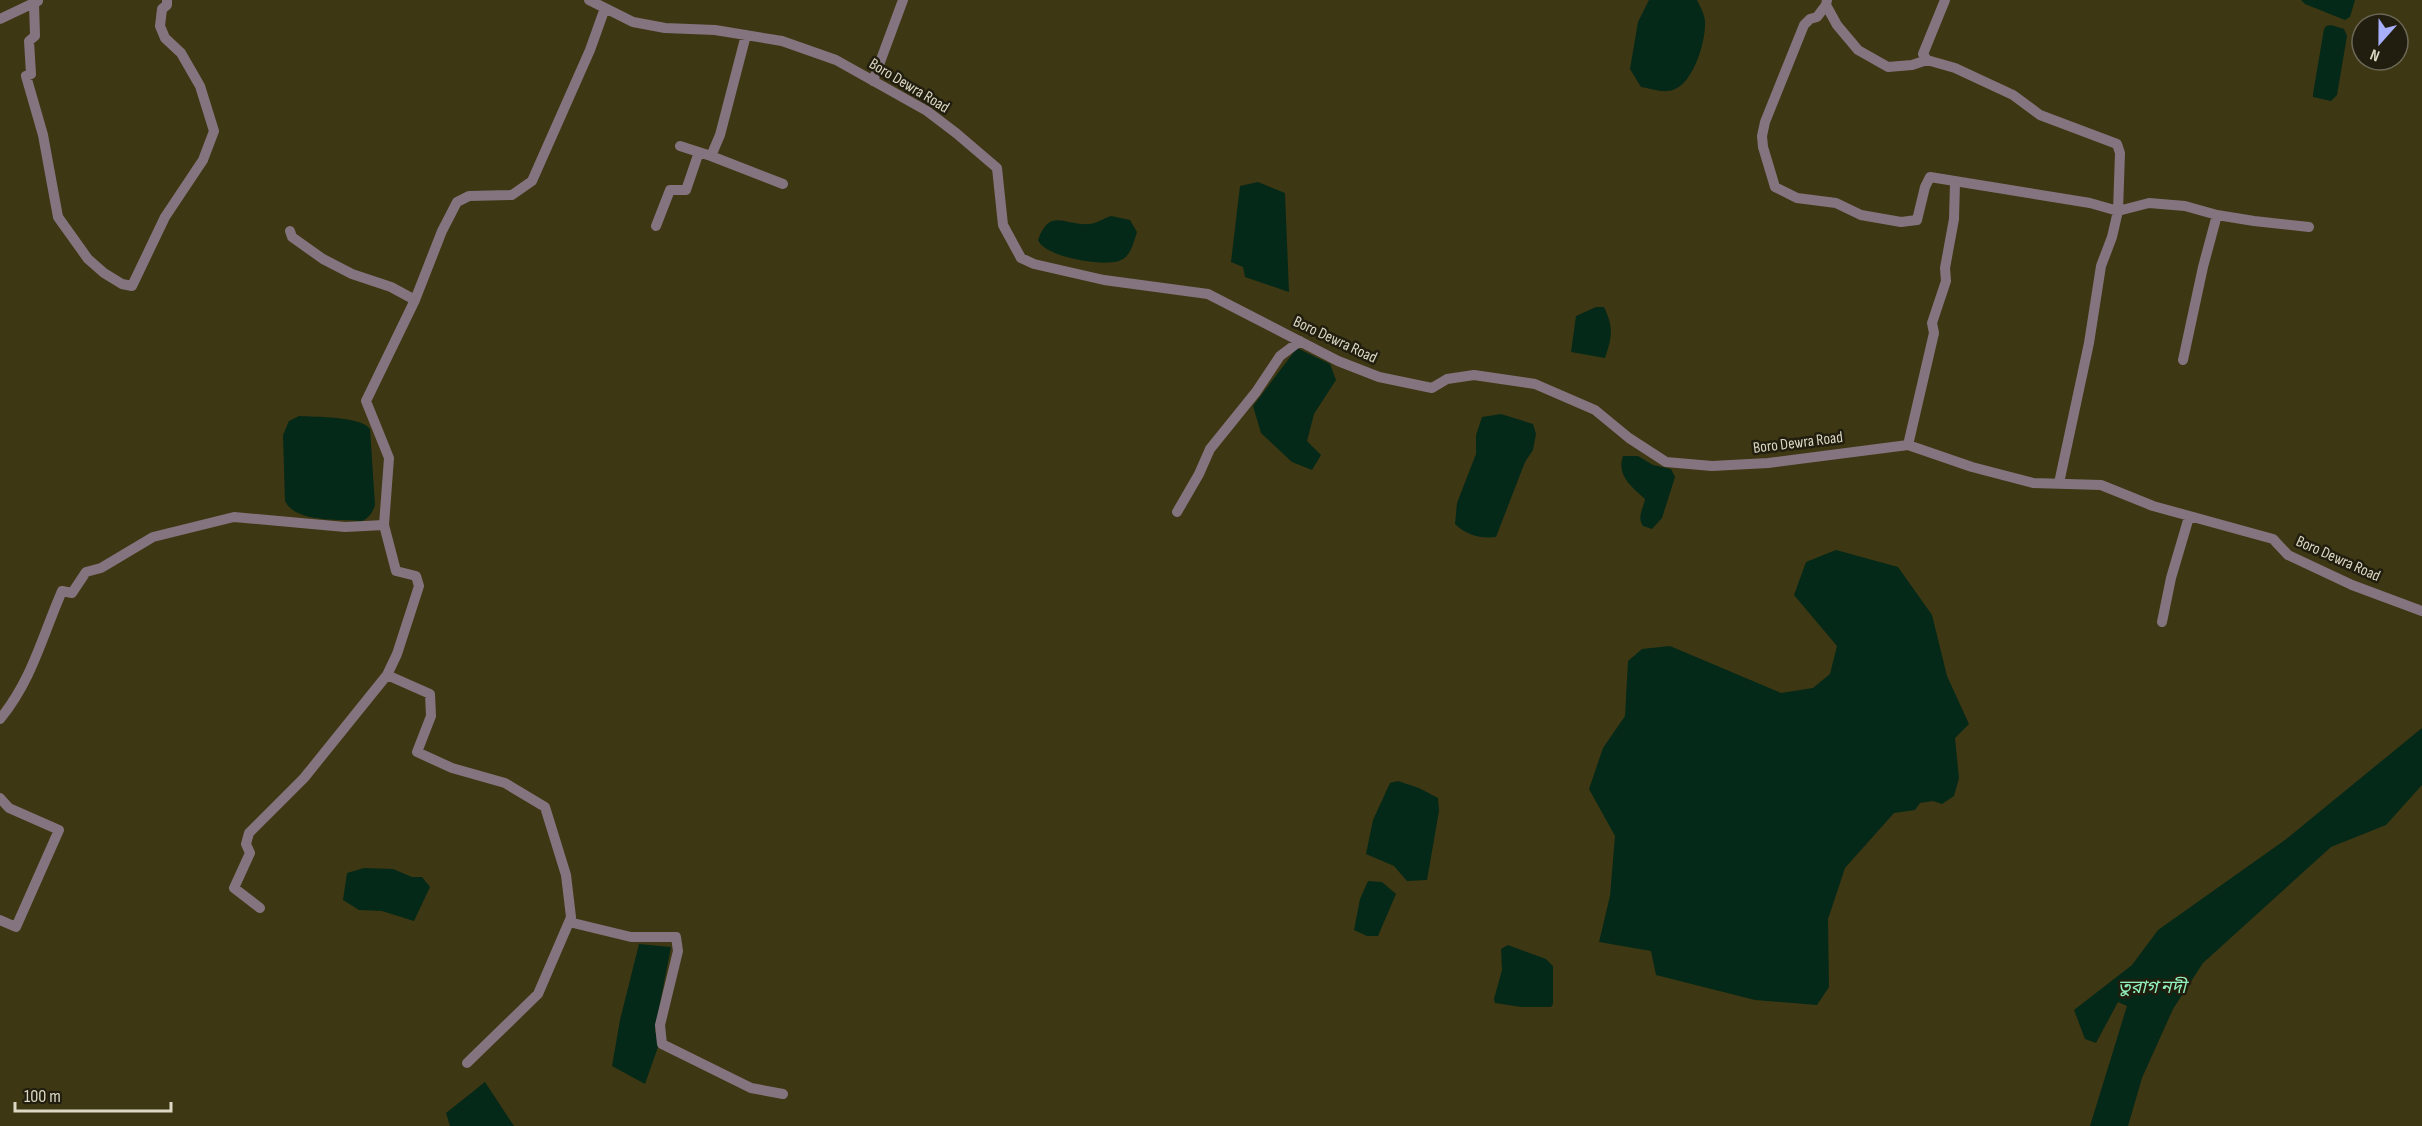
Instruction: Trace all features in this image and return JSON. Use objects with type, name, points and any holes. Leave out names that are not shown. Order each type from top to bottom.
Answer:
[{"type":"street","points":[[0,20],[37,2],[35,36],[29,42],[32,74],[26,76],[43,135],[58,217],[88,259],[104,273],[122,284],[132,286],[170,208],[190,183],[203,160],[213,131],[200,86],[181,53],[165,38],[160,26],[162,9],[167,0]]},
{"type":"street","name":"Boro Dewra Road","points":[[591,0],[633,22],[665,28],[716,30],[782,41],[836,60],[934,117],[997,168],[1003,225],[1021,258],[1034,264],[1104,280],[1208,294],[1338,361],[1379,377],[1432,388],[1447,379],[1474,375],[1535,384],[1595,410],[1629,438],[1666,462],[1712,466],[1768,463],[1908,445],[1972,467],[2033,483],[2101,485],[2153,506],[2272,539],[2288,555],[2352,585],[2422,611]]},
{"type":"street","points":[[873,81],[903,0]]},
{"type":"street","points":[[1927,60],[1923,54],[1945,0]]},
{"type":"street","points":[[1827,2],[1837,25],[1858,50],[1888,66],[1912,65],[1927,60],[1955,68],[2013,95],[2040,115],[2117,144],[2120,153],[2118,211],[2112,237],[2101,266],[2089,343],[2059,483]]},
{"type":"street","points":[[1827,2],[1817,17],[1805,21],[1765,123],[1762,147],[1775,187],[1797,198],[1836,203],[1861,215],[1886,221],[1912,222],[1917,220],[1930,177],[1955,183],[2090,203],[2118,211],[2149,203],[2185,206],[2217,215],[2309,227]]},
{"type":"street","points":[[260,908],[234,888],[250,853],[246,844],[249,833],[304,778],[387,675],[397,654],[419,586],[416,576],[396,571],[384,525],[389,458],[366,401],[415,300],[442,231],[457,202],[469,196],[512,195],[532,181],[582,69],[605,8]]},
{"type":"street","points":[[711,156],[720,135],[747,35]]},
{"type":"street","points":[[680,146],[783,184]]},
{"type":"street","points":[[656,226],[669,190],[686,190],[699,152]]},
{"type":"street","points":[[1908,445],[1934,333],[1932,323],[1946,281],[1945,268],[1954,219],[1955,183]]},
{"type":"street","points":[[2183,360],[2217,215]]},
{"type":"street","points":[[290,231],[292,237],[323,259],[352,274],[391,287],[415,300]]},
{"type":"street","points":[[1177,512],[1199,474],[1210,449],[1256,392],[1280,356],[1300,341]]},
{"type":"street","points":[[0,719],[15,701],[35,663],[62,591],[72,593],[86,572],[101,568],[153,537],[234,517],[345,526],[384,525]]},
{"type":"street","points":[[2162,622],[2170,578],[2189,517]]},
{"type":"street","points":[[387,675],[430,694],[431,716],[417,752],[452,768],[505,783],[545,807],[566,876],[571,916],[538,994],[467,1062]]},
{"type":"street","points":[[0,798],[9,808],[58,830],[16,927],[0,920]]},
{"type":"street","points":[[569,922],[631,937],[676,937],[678,951],[660,1025],[662,1044],[751,1088],[783,1094]]},
{"type":"water","points":[[1649,0],[1697,0],[1705,19],[1703,41],[1696,64],[1691,74],[1677,89],[1668,91],[1641,87],[1630,69],[1638,22]]},
{"type":"water","points":[[2301,0],[2355,0],[2350,17],[2345,20],[2305,4]]},
{"type":"water","points":[[2331,25],[2344,29],[2347,36],[2337,95],[2331,101],[2313,97],[2313,94],[2324,29]]},
{"type":"water","points":[[1258,182],[1285,193],[1289,292],[1245,277],[1243,267],[1231,262],[1240,186]]},
{"type":"water","points":[[1111,216],[1130,220],[1137,232],[1130,252],[1121,260],[1103,263],[1063,256],[1043,246],[1038,240],[1043,230],[1053,221],[1089,224]]},
{"type":"water","points":[[1596,307],[1604,307],[1611,327],[1605,358],[1571,352],[1576,316]]},
{"type":"water","points":[[1297,348],[1330,364],[1336,380],[1314,414],[1307,441],[1321,455],[1312,470],[1292,462],[1261,433],[1253,406]]},
{"type":"water","points":[[1501,414],[1533,424],[1536,434],[1533,450],[1525,462],[1496,537],[1479,537],[1464,531],[1455,524],[1457,503],[1476,454],[1476,435],[1482,417]]},
{"type":"water","points":[[299,416],[348,419],[370,429],[375,505],[370,515],[364,520],[331,520],[308,516],[290,508],[285,501],[283,435],[289,421]]},
{"type":"water","points":[[1623,456],[1638,456],[1653,465],[1671,469],[1675,477],[1662,518],[1652,529],[1641,523],[1640,516],[1645,499],[1627,481],[1622,470]]},
{"type":"water","points":[[1836,550],[1898,567],[1932,615],[1947,676],[1969,724],[1955,738],[1959,778],[1954,796],[1942,804],[1933,801],[1920,803],[1915,810],[1894,813],[1845,868],[1828,919],[1829,987],[1817,1005],[1755,1000],[1656,975],[1651,951],[1599,942],[1610,896],[1615,836],[1589,789],[1603,748],[1625,716],[1628,661],[1642,649],[1670,646],[1781,693],[1813,688],[1830,674],[1837,646],[1794,595],[1806,562]]},
{"type":"water","name":"তুরাগ নদী","points":[[2422,728],[2422,785],[2386,825],[2331,847],[2203,963],[2173,1009],[2142,1078],[2128,1126],[2090,1126],[2127,1006],[2118,1002],[2096,1043],[2085,1039],[2074,1010],[2132,965],[2158,930],[2285,840]]},
{"type":"water","points":[[1398,781],[1438,798],[1439,811],[1427,880],[1407,881],[1394,866],[1366,854],[1373,820],[1390,783]]},
{"type":"water","points":[[364,868],[393,869],[412,877],[422,877],[430,887],[414,921],[382,911],[359,910],[343,900],[347,873]]},
{"type":"water","points":[[1368,881],[1382,882],[1396,894],[1378,936],[1367,936],[1354,930],[1360,899]]},
{"type":"water","points":[[639,944],[671,947],[655,1029],[658,1047],[645,1084],[612,1066],[620,1020]]},
{"type":"water","points":[[1508,945],[1546,959],[1553,966],[1553,1004],[1551,1007],[1521,1007],[1495,1003],[1494,999],[1502,970],[1501,949]]},
{"type":"water","points":[[485,1082],[514,1126],[450,1126],[446,1113]]}]
